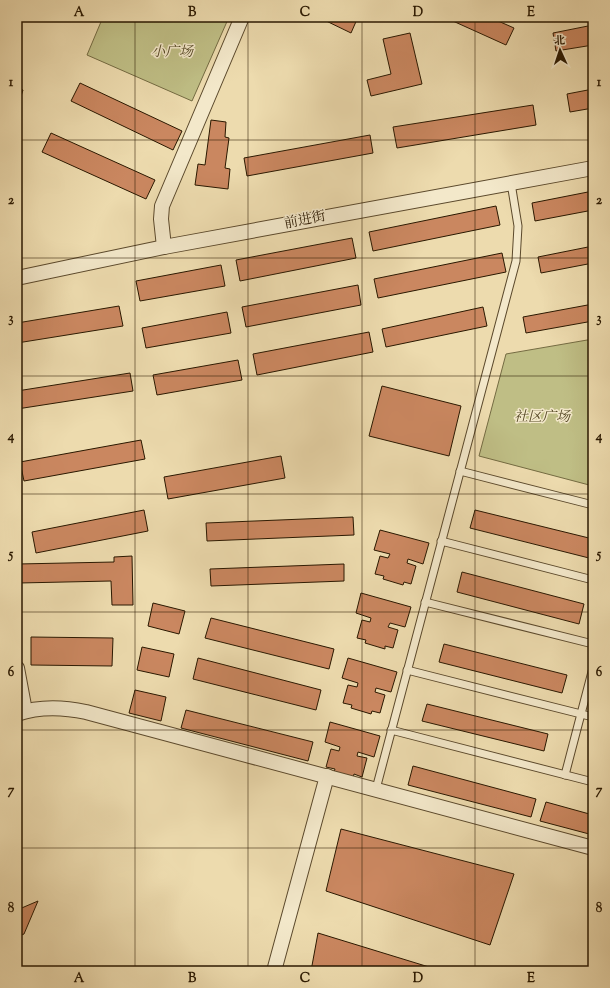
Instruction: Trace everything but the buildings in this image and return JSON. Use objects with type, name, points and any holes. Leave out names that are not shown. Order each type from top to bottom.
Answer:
[{"type":"street","points":[[164,247],[160,219],[164,201],[242,17]]},
{"type":"street","name":"前进街","points":[[17,278],[164,247],[593,168]]},
{"type":"street","points":[[17,668],[21,713],[54,707],[71,709],[328,776],[593,848]]},
{"type":"street","points":[[274,971],[328,776]]},
{"type":"lane","points":[[376,789],[516,261],[518,226],[511,183]]},
{"type":"lane","points":[[460,471],[593,505]]},
{"type":"lane","points":[[441,541],[593,580]]},
{"type":"lane","points":[[425,602],[593,644]]},
{"type":"lane","points":[[565,775],[593,668]]},
{"type":"lane","points":[[407,670],[593,717]]},
{"type":"lane","points":[[391,730],[593,782]]},
{"type":"green space","name":"小广场","points":[[103,17],[229,17],[192,101],[87,55]]},
{"type":"green space","name":"社区广场","points":[[593,339],[593,486],[479,456],[506,354]]}]
